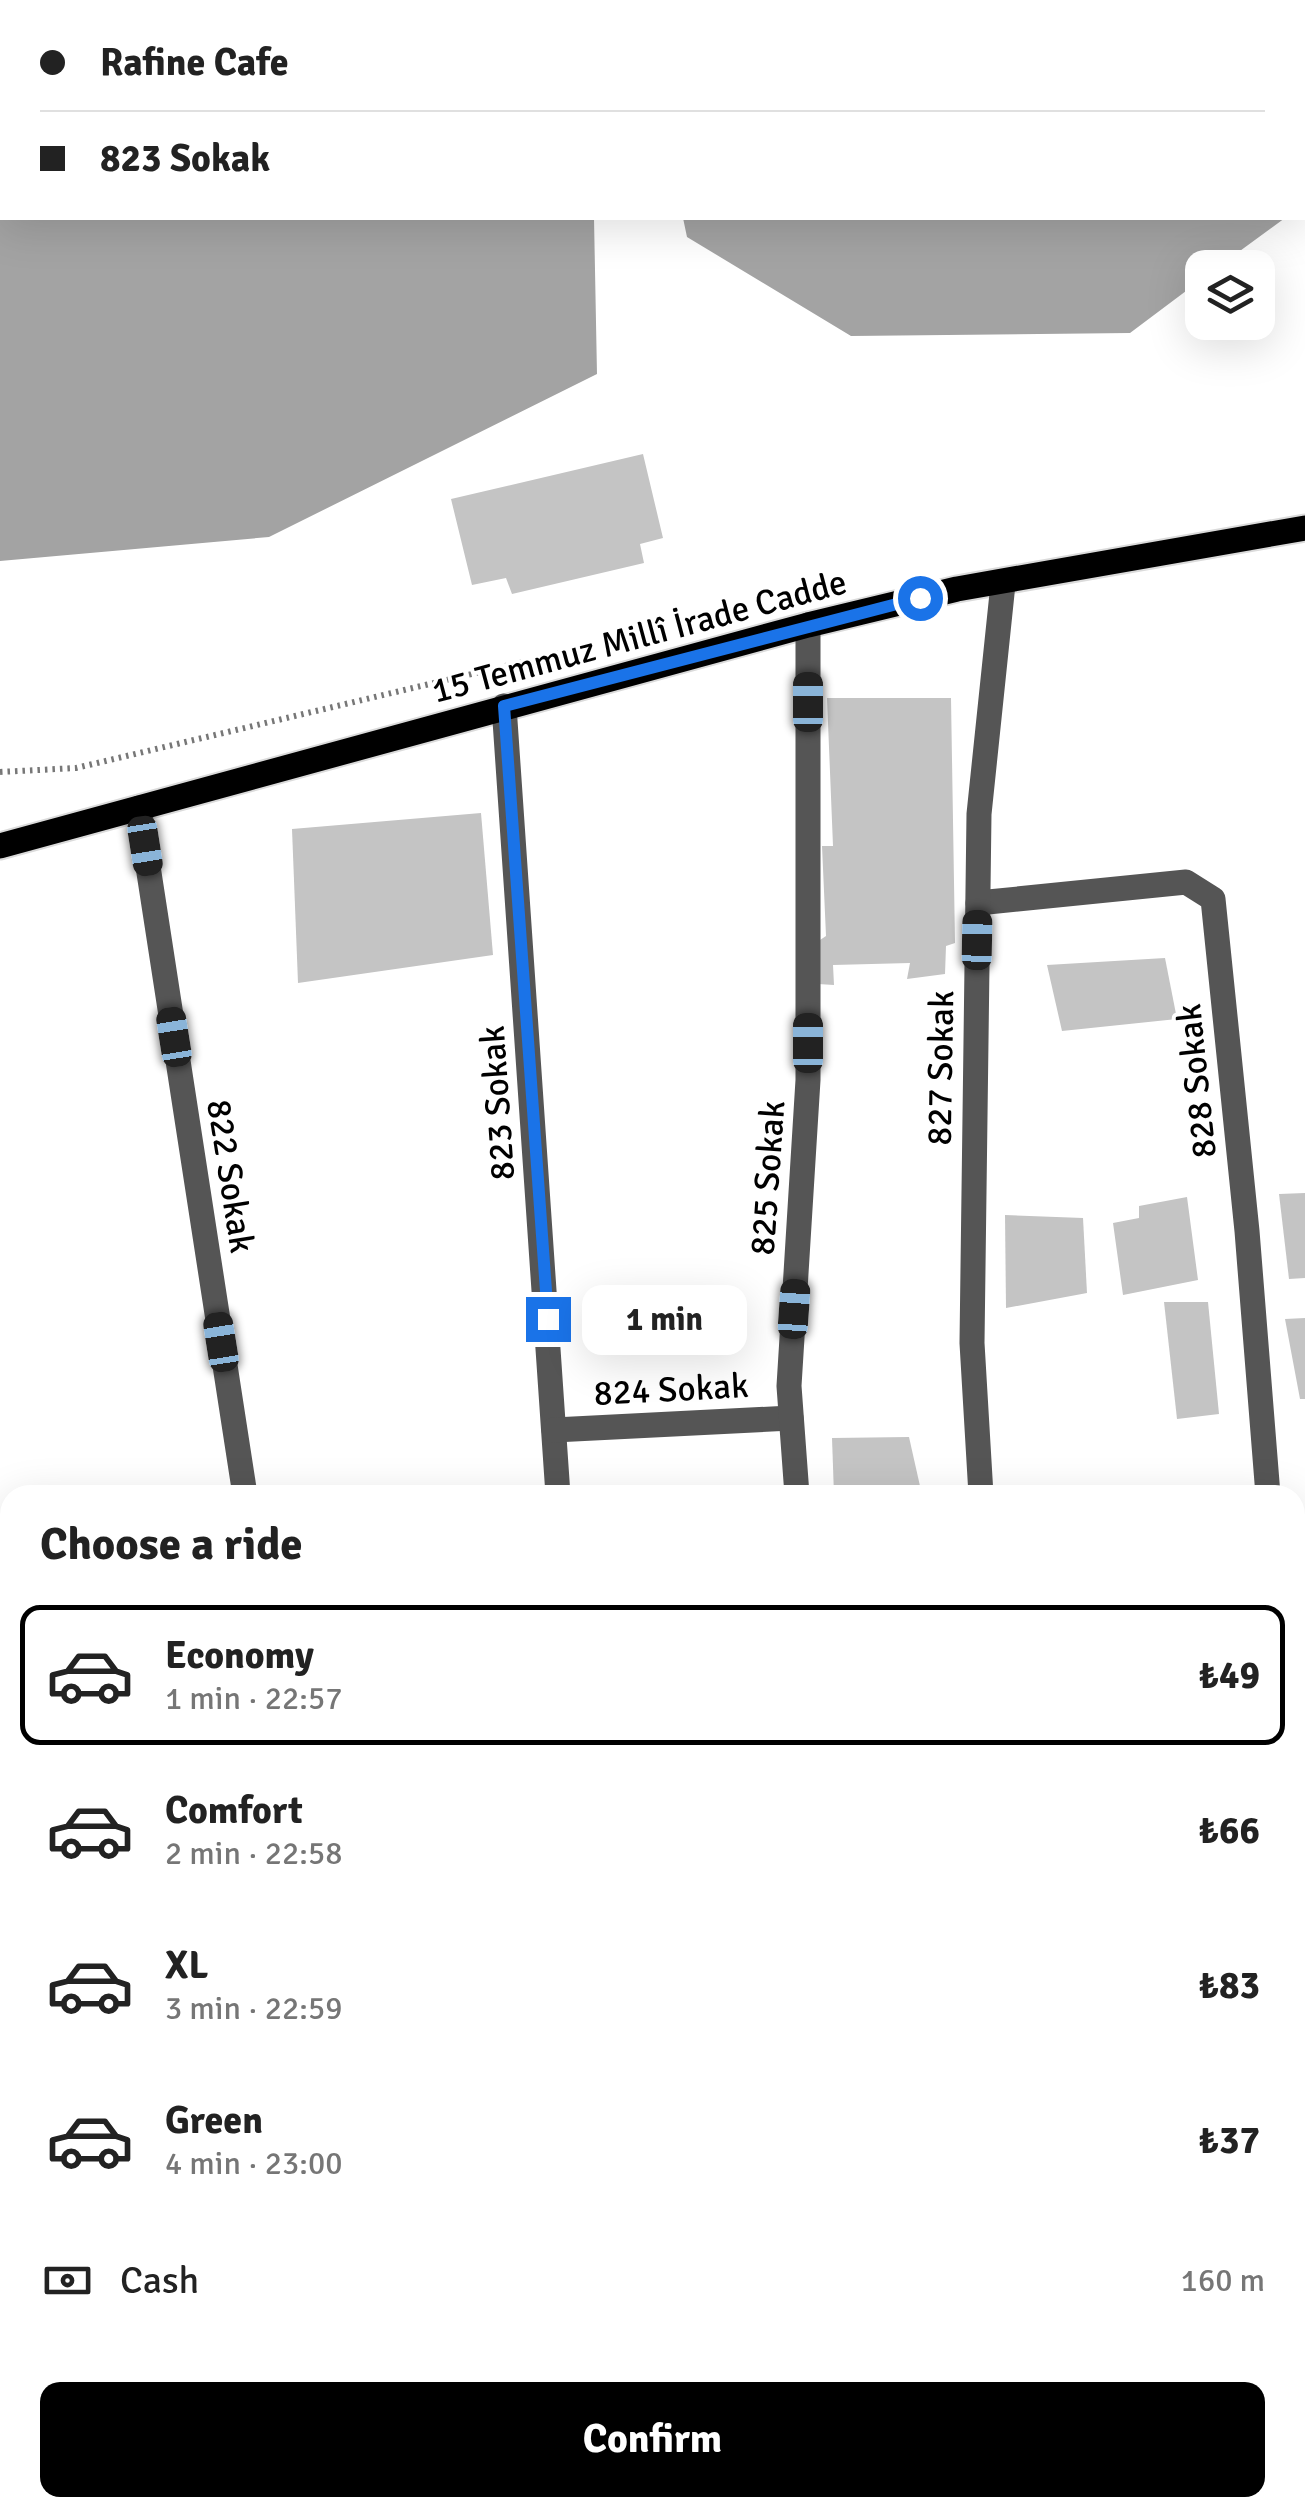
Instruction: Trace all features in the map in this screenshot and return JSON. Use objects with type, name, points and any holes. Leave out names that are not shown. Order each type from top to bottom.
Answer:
[{"type":"main road","name":"15 Temmuz Millî İrade Cadde","points":[[0,846],[808,625],[957,590],[1305,528]]},
{"type":"street","name":"827 Sokak","points":[[980,1485],[972,1342],[979,814],[1003,584]]},
{"type":"street","name":"825 Sokak","points":[[796,1485],[789,1386],[808,1080],[808,625]]},
{"type":"street","name":"823 Sokak","points":[[504,706],[557,1485]]},
{"type":"street","name":"822 Sokak","points":[[140,808],[243,1485]]},
{"type":"street","name":"828 Sokak","points":[[978,903],[1186,882],[1213,900],[1247,1232],[1267,1485]]},
{"type":"street","name":"824 Sokak","points":[[554,1430],[792,1418]]},
{"type":"shaded area","points":[[0,220],[594,220],[597,374],[269,537],[0,561]]},
{"type":"shaded area","points":[[683,220],[1282,220],[1241,250],[1185,250],[1185,292],[1130,333],[851,336],[687,237]]},
{"type":"building","points":[[643,454],[663,538],[640,544],[644,563],[512,594],[506,578],[472,585],[451,499]]},
{"type":"building","points":[[827,698],[951,698],[955,943],[946,946],[945,974],[907,979],[910,963],[833,965],[834,985],[818,984],[817,942],[826,936],[822,846],[833,846]]},
{"type":"building","points":[[481,813],[493,955],[298,983],[292,829]]},
{"type":"building","points":[[1165,958],[1177,1019],[1062,1031],[1047,965]]},
{"type":"building","points":[[1305,1193],[1305,1278],[1289,1279],[1279,1194]]},
{"type":"building","points":[[1187,1197],[1198,1280],[1123,1295],[1113,1223],[1139,1218],[1139,1206]]},
{"type":"building","points":[[1005,1215],[1083,1218],[1087,1293],[1006,1308]]},
{"type":"building","points":[[1164,1302],[1208,1302],[1219,1414],[1177,1419]]},
{"type":"building","points":[[1305,1318],[1305,1399],[1300,1399],[1285,1319]]},
{"type":"building","points":[[909,1437],[920,1485],[834,1485],[832,1438]]},
{"type":"route","points":[[548,1319],[504,706],[920,598]]}]
